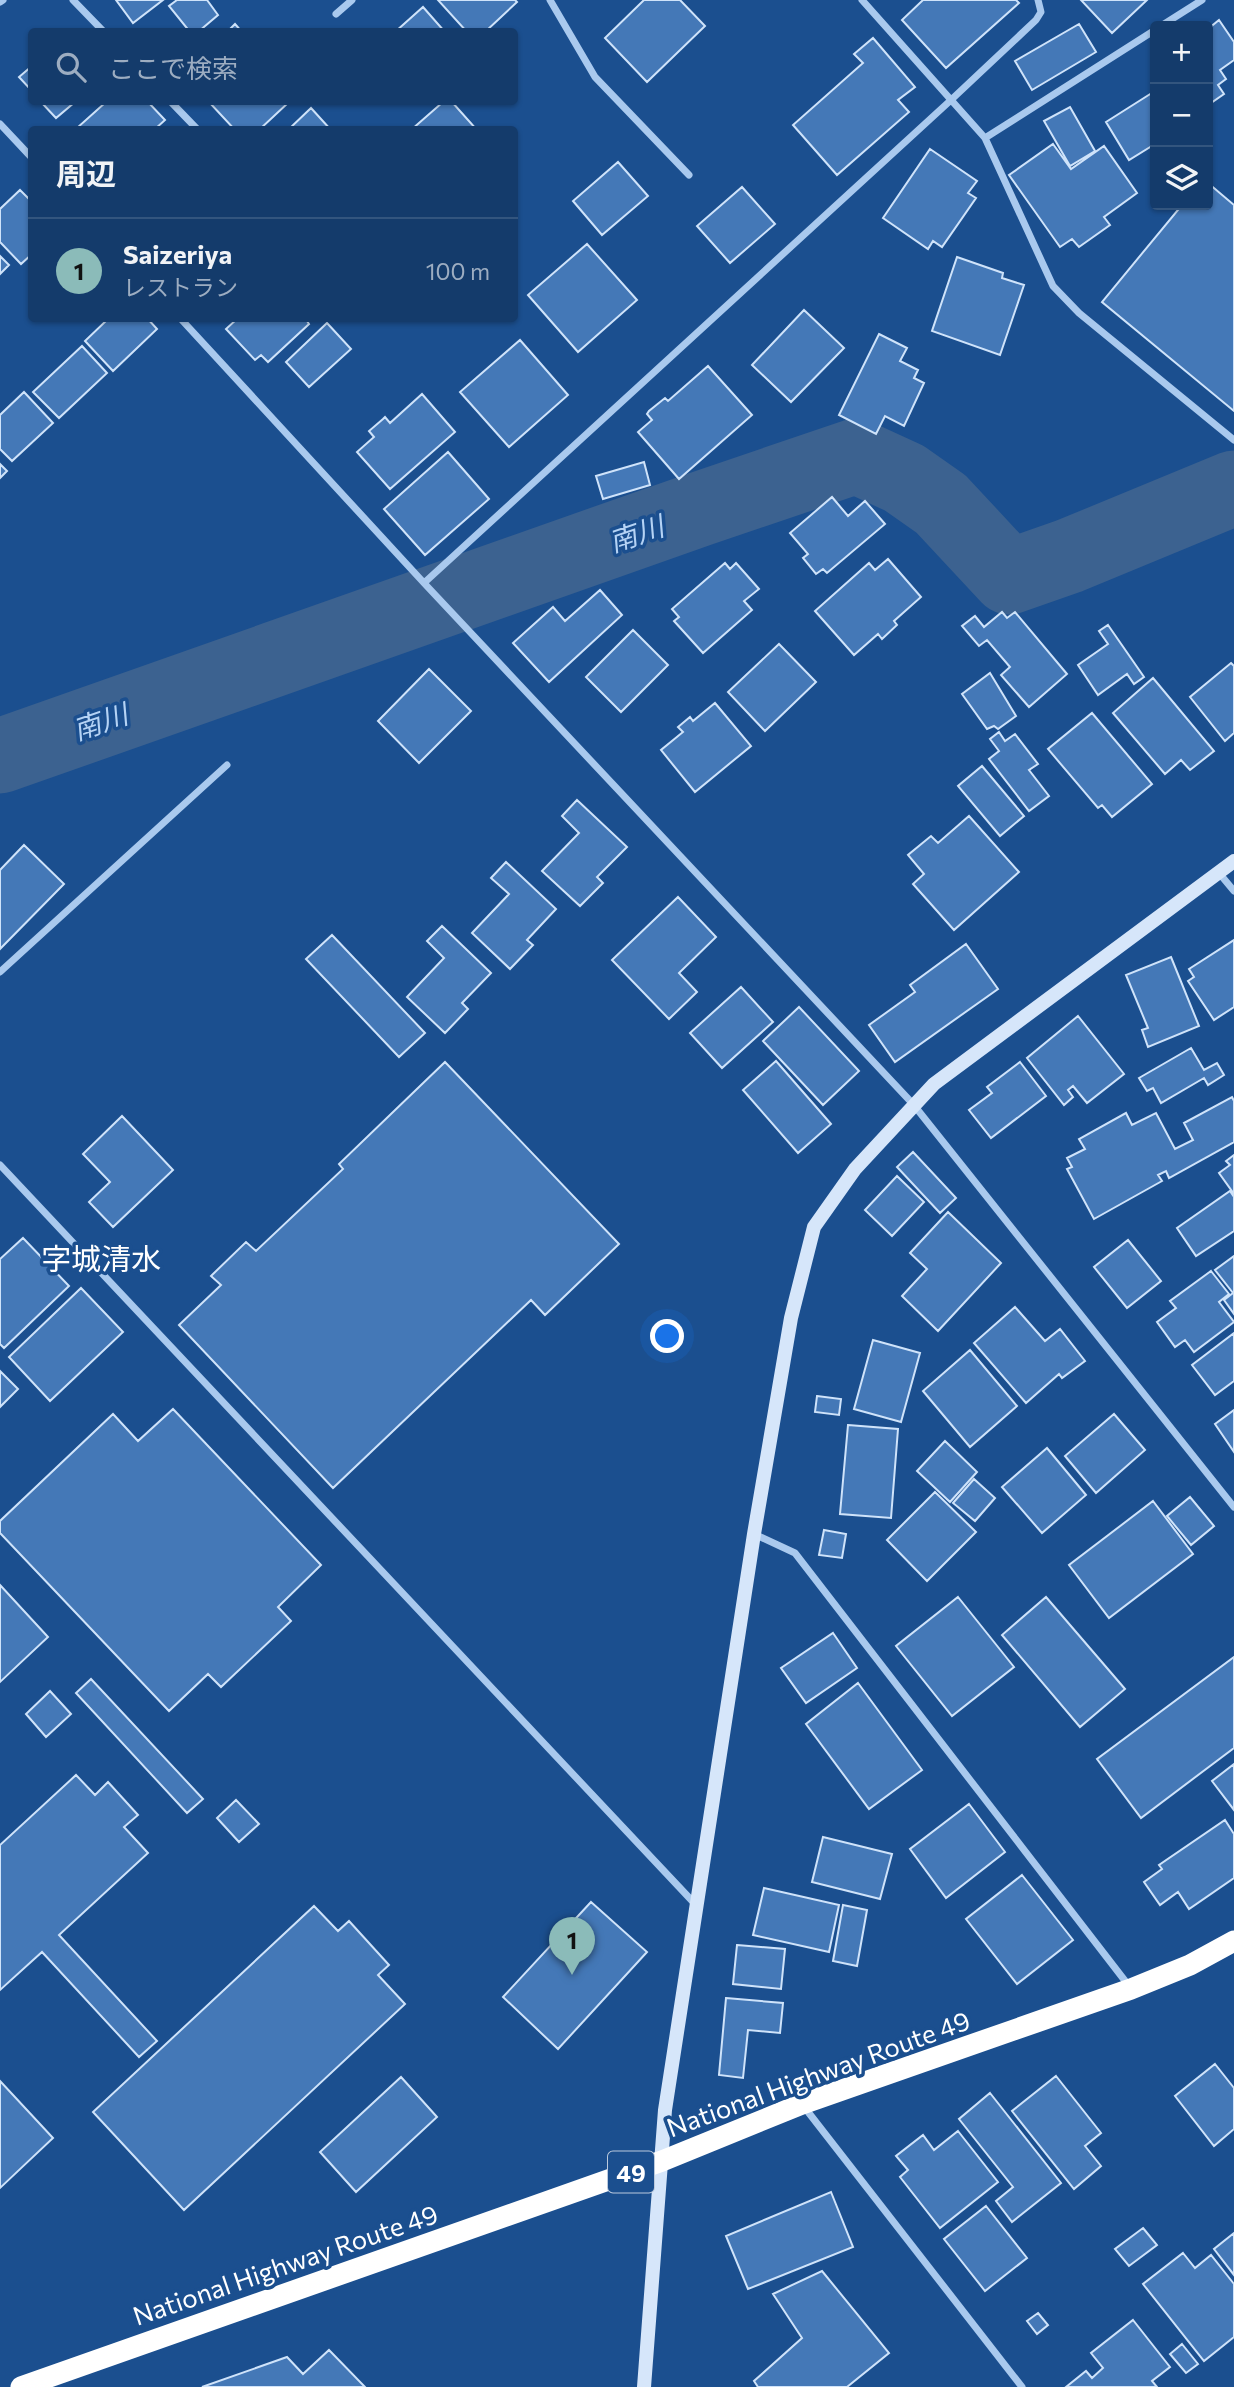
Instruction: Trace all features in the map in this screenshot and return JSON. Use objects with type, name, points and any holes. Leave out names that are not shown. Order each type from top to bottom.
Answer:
[{"type":"highway","name":"National Highway Route 49","points":[[21,2387],[662,2161],[802,2104],[1131,1989],[1190,1965],[1234,1941]]},
{"type":"street","points":[[74,0],[100,28]]},
{"type":"street","points":[[336,14],[352,0]]},
{"type":"street","points":[[550,0],[595,77],[690,175]]},
{"type":"street","points":[[862,0],[985,138],[1053,286],[1079,313],[1234,440]]},
{"type":"street","points":[[424,583],[1036,20],[1041,12],[1038,0]]},
{"type":"street","points":[[1169,21],[1202,0]]},
{"type":"street","points":[[985,138],[1150,33]]},
{"type":"street","points":[[174,105],[194,126]]},
{"type":"street","points":[[0,124],[28,154]]},
{"type":"street","points":[[184,322],[424,583],[913,1104],[1234,1507]]},
{"type":"street","points":[[0,972],[227,765]]},
{"type":"street","points":[[644,2387],[666,2110],[754,1534],[791,1318],[814,1227],[855,1169],[934,1084],[1234,861]]},
{"type":"street","points":[[1219,873],[1234,891]]},
{"type":"street","points":[[0,1164],[697,1906]]},
{"type":"street","points":[[754,1534],[795,1553],[1131,1989]]},
{"type":"street","points":[[802,2104],[1022,2387]]},
{"type":"building","points":[[116,0],[163,0],[133,23]]},
{"type":"building","points":[[177,0],[207,0],[218,15],[203,28],[187,28],[169,6]]},
{"type":"building","points":[[438,0],[517,2],[489,28],[463,28]]},
{"type":"building","points":[[644,0],[680,0],[705,26],[647,82],[605,38]]},
{"type":"building","points":[[923,0],[1016,0],[1019,3],[946,68],[902,20]]},
{"type":"building","points":[[1081,0],[1147,0],[1112,33]]},
{"type":"building","points":[[423,7],[441,28],[399,28]]},
{"type":"building","points":[[1219,20],[1234,42],[1234,60],[1220,70],[1226,79],[1218,85],[1224,94],[1213,102],[1213,84],[1213,25]]},
{"type":"building","points":[[1079,24],[1096,52],[1032,90],[1015,61]]},
{"type":"building","points":[[873,38],[915,87],[898,100],[909,112],[837,175],[793,125],[863,63],[854,54]]},
{"type":"building","points":[[28,69],[28,87],[19,77]]},
{"type":"building","points":[[1150,94],[1150,147],[1129,160],[1106,122]]},
{"type":"building","points":[[44,105],[71,105],[56,118]]},
{"type":"building","points":[[103,105],[151,105],[165,120],[158,126],[79,126]]},
{"type":"building","points":[[212,105],[286,105],[263,126],[231,126]]},
{"type":"building","points":[[440,105],[455,105],[473,126],[416,126]]},
{"type":"building","points":[[1070,107],[1095,151],[1070,166],[1044,121]]},
{"type":"building","points":[[311,108],[327,126],[292,126]]},
{"type":"building","points":[[1053,144],[1071,169],[1104,146],[1137,193],[1104,217],[1110,225],[1079,247],[1072,239],[1060,247],[1009,175]]},
{"type":"building","points":[[930,149],[977,181],[968,193],[976,198],[942,247],[933,241],[928,249],[883,218]]},
{"type":"building","points":[[618,162],[648,196],[602,235],[573,201]]},
{"type":"building","points":[[742,187],[775,224],[730,263],[697,226]]},
{"type":"building","points":[[1213,187],[1234,205],[1234,411],[1102,302],[1178,210],[1213,210]]},
{"type":"building","points":[[20,190],[28,198],[28,258],[21,264],[0,242],[0,209]]},
{"type":"building","points":[[587,244],[637,300],[578,352],[528,295]]},
{"type":"building","points":[[0,256],[9,265],[0,274]]},
{"type":"building","points":[[957,257],[1003,273],[1002,278],[1024,285],[1000,355],[932,331]]},
{"type":"building","points":[[804,310],[844,348],[791,402],[752,365]]},
{"type":"building","points":[[105,322],[151,322],[157,329],[113,371],[85,341]]},
{"type":"building","points":[[234,322],[309,324],[268,362],[261,355],[255,360],[226,329]]},
{"type":"building","points":[[327,323],[351,349],[309,387],[286,362]]},
{"type":"building","points":[[879,334],[907,348],[900,361],[918,370],[914,378],[924,383],[904,426],[885,416],[876,434],[839,415]]},
{"type":"building","points":[[520,340],[568,395],[509,447],[460,392]]},
{"type":"building","points":[[82,346],[107,373],[59,418],[33,392]]},
{"type":"building","points":[[708,366],[752,415],[679,479],[638,432],[652,420],[647,414],[649,411],[665,398],[668,401]]},
{"type":"building","points":[[24,392],[53,423],[12,461],[0,449],[0,415]]},
{"type":"building","points":[[422,394],[455,432],[390,489],[357,452],[374,437],[369,431],[385,417],[390,423]]},
{"type":"building","points":[[448,452],[489,499],[425,555],[384,509]]},
{"type":"building","points":[[644,462],[650,485],[603,499],[596,476]]},
{"type":"building","points":[[0,464],[7,471],[0,478]]},
{"type":"building","points":[[832,497],[848,516],[865,501],[885,524],[827,573],[823,569],[816,574],[803,558],[808,554],[790,533]]},
{"type":"building","points":[[888,559],[921,597],[894,621],[897,625],[882,639],[878,634],[854,655],[815,611],[869,563],[875,570]]},
{"type":"building","points":[[725,563],[730,569],[736,563],[759,589],[744,601],[752,610],[703,653],[674,621],[679,617],[672,609]]},
{"type":"building","points":[[600,590],[622,615],[549,682],[513,643],[553,607],[565,621]]},
{"type":"building","points":[[1002,612],[1007,618],[1015,612],[1067,674],[1029,707],[1001,675],[1010,667],[987,640],[979,646],[962,626],[975,616],[984,627]]},
{"type":"building","points":[[1108,625],[1144,677],[1134,684],[1127,674],[1098,695],[1078,665],[1108,644],[1099,631]]},
{"type":"building","points":[[633,630],[668,665],[621,712],[586,677]]},
{"type":"building","points":[[779,644],[816,682],[765,731],[728,692]]},
{"type":"building","points":[[1231,663],[1234,666],[1234,733],[1225,741],[1190,697]]},
{"type":"building","points":[[429,669],[471,711],[419,763],[378,721]]},
{"type":"building","points":[[990,673],[1016,716],[998,729],[994,726],[987,729],[962,694]]},
{"type":"building","points":[[1153,678],[1214,751],[1190,770],[1181,760],[1165,774],[1113,713]]},
{"type":"building","points":[[715,703],[751,746],[695,792],[661,750],[683,732],[678,727],[690,717],[693,721]]},
{"type":"building","points":[[1092,713],[1152,784],[1112,817],[1102,805],[1098,808],[1048,749]]},
{"type":"building","points":[[999,732],[1005,741],[1015,734],[1038,764],[1029,770],[1049,796],[1029,811],[989,759],[999,751],[990,739]]},
{"type":"building","points":[[982,766],[1024,816],[1000,836],[958,786]]},
{"type":"building","points":[[577,800],[627,847],[597,877],[603,883],[580,906],[542,871],[579,833],[562,816]]},
{"type":"building","points":[[969,816],[1019,872],[954,930],[913,884],[924,874],[908,855],[931,836],[938,843]]},
{"type":"building","points":[[24,845],[64,884],[0,949],[0,870]]},
{"type":"building","points":[[506,862],[556,909],[527,940],[533,945],[510,969],[472,933],[509,894],[491,878]]},
{"type":"building","points":[[678,897],[716,937],[679,973],[697,992],[669,1019],[612,960]]},
{"type":"building","points":[[442,926],[491,973],[462,1003],[468,1009],[445,1033],[407,997],[444,958],[427,941]]},
{"type":"building","points":[[332,935],[425,1033],[399,1057],[306,959]]},
{"type":"building","points":[[1234,940],[1234,1007],[1214,1020],[1188,981],[1194,977],[1189,969]]},
{"type":"building","points":[[966,944],[998,989],[895,1062],[869,1025],[915,992],[910,985]]},
{"type":"building","points":[[1171,957],[1199,1026],[1148,1047],[1142,1030],[1148,1028],[1126,975]]},
{"type":"building","points":[[741,987],[773,1022],[722,1068],[690,1033]]},
{"type":"building","points":[[799,1007],[859,1071],[823,1105],[763,1041]]},
{"type":"building","points":[[1078,1016],[1124,1074],[1087,1103],[1073,1086],[1068,1090],[1073,1097],[1064,1105],[1027,1058]]},
{"type":"building","points":[[1191,1048],[1204,1070],[1217,1063],[1224,1075],[1208,1085],[1204,1078],[1161,1103],[1153,1088],[1147,1091],[1139,1078]]},
{"type":"building","points":[[776,1061],[831,1124],[798,1153],[743,1090]]},
{"type":"building","points":[[445,1062],[619,1244],[545,1315],[531,1300],[333,1488],[179,1325],[221,1285],[211,1276],[246,1242],[256,1251],[343,1169],[339,1164]]},
{"type":"building","points":[[1020,1062],[1046,1096],[991,1138],[969,1110],[992,1093],[987,1087]]},
{"type":"building","points":[[1232,1097],[1234,1142],[1169,1178],[1166,1171],[1158,1175],[1162,1181],[1094,1219],[1067,1169],[1072,1167],[1067,1158],[1085,1149],[1079,1139],[1126,1113],[1132,1125],[1156,1113],[1175,1149],[1193,1140],[1184,1123]]},
{"type":"building","points":[[122,1116],[173,1170],[113,1227],[89,1202],[110,1182],[83,1154]]},
{"type":"building","points":[[913,1152],[956,1198],[940,1213],[897,1167]]},
{"type":"building","points":[[1234,1155],[1234,1194],[1219,1173],[1230,1165],[1226,1161]]},
{"type":"building","points":[[897,1176],[924,1202],[892,1236],[865,1210]]},
{"type":"building","points":[[1230,1191],[1234,1197],[1234,1231],[1196,1256],[1177,1228]]},
{"type":"building","points":[[948,1212],[1001,1263],[938,1331],[902,1296],[927,1269],[910,1253]]},
{"type":"building","points":[[23,1238],[69,1286],[4,1348],[0,1344],[0,1259]]},
{"type":"building","points":[[1128,1240],[1161,1281],[1127,1308],[1094,1267]]},
{"type":"building","points":[[1234,1256],[1234,1314],[1224,1300],[1233,1293],[1215,1270]]},
{"type":"building","points":[[1211,1271],[1229,1294],[1219,1302],[1234,1322],[1194,1352],[1185,1340],[1175,1347],[1157,1322],[1176,1308],[1170,1301]]},
{"type":"building","points":[[81,1288],[123,1332],[50,1401],[9,1357]]},
{"type":"building","points":[[1015,1307],[1045,1341],[1060,1329],[1085,1361],[1062,1378],[1059,1374],[1026,1403],[974,1343]]},
{"type":"building","points":[[1234,1333],[1234,1381],[1215,1395],[1192,1365]]},
{"type":"building","points":[[873,1340],[920,1353],[901,1422],[854,1409]]},
{"type":"building","points":[[970,1350],[1017,1406],[970,1447],[923,1391]]},
{"type":"building","points":[[0,1371],[18,1389],[0,1407]]},
{"type":"building","points":[[817,1396],[841,1399],[839,1415],[815,1412]]},
{"type":"building","points":[[173,1409],[321,1565],[278,1607],[291,1621],[221,1687],[208,1674],[169,1711],[0,1533],[0,1521],[113,1414],[138,1441]]},
{"type":"building","points":[[1234,1410],[1234,1452],[1215,1424]]},
{"type":"building","points":[[1114,1414],[1145,1450],[1096,1493],[1065,1456]]},
{"type":"building","points":[[848,1425],[898,1429],[891,1518],[840,1514]]},
{"type":"building","points":[[945,1441],[977,1472],[950,1502],[917,1471]]},
{"type":"building","points":[[1047,1448],[1086,1495],[1042,1533],[1002,1487]]},
{"type":"building","points":[[974,1479],[995,1498],[975,1521],[953,1503]]},
{"type":"building","points":[[935,1492],[976,1532],[927,1581],[887,1540]]},
{"type":"building","points":[[1190,1497],[1214,1526],[1191,1545],[1167,1516]]},
{"type":"building","points":[[1153,1501],[1193,1554],[1109,1618],[1069,1565]]},
{"type":"building","points":[[824,1530],[846,1534],[842,1558],[819,1555]]},
{"type":"building","points":[[0,1585],[48,1637],[0,1682]]},
{"type":"building","points":[[958,1597],[1014,1667],[952,1716],[896,1646]]},
{"type":"building","points":[[1046,1597],[1125,1689],[1080,1727],[1002,1635]]},
{"type":"building","points":[[833,1633],[857,1668],[806,1703],[781,1668]]},
{"type":"building","points":[[1234,1657],[1234,1748],[1141,1818],[1097,1759]]},
{"type":"building","points":[[91,1679],[203,1799],[187,1813],[76,1693]]},
{"type":"building","points":[[858,1683],[922,1770],[869,1809],[806,1724]]},
{"type":"building","points":[[50,1691],[71,1714],[46,1737],[26,1714]]},
{"type":"building","points":[[1234,1764],[1234,1810],[1212,1781]]},
{"type":"building","points":[[76,1775],[95,1795],[108,1782],[138,1815],[124,1827],[148,1853],[59,1935],[157,2041],[139,2057],[42,1952],[0,1990],[0,1845]]},
{"type":"building","points":[[236,1800],[259,1824],[239,1842],[217,1818]]},
{"type":"building","points":[[969,1804],[1005,1852],[946,1898],[910,1849]]},
{"type":"building","points":[[1225,1820],[1234,1834],[1234,1878],[1189,1909],[1178,1892],[1160,1905],[1144,1882],[1162,1869],[1159,1865]]},
{"type":"building","points":[[823,1837],[892,1854],[880,1899],[812,1882]]},
{"type":"building","points":[[1022,1875],[1073,1940],[1017,1984],[966,1919]]},
{"type":"building","points":[[764,1888],[839,1905],[829,1952],[753,1935]]},
{"type":"building","points":[[591,1902],[647,1952],[558,2049],[503,1997]]},
{"type":"building","points":[[843,1905],[867,1910],[857,1966],[833,1961]]},
{"type":"building","points":[[314,1906],[338,1931],[349,1921],[389,1965],[378,1975],[405,2004],[184,2210],[93,2112]]},
{"type":"building","points":[[737,1945],[785,1949],[781,1989],[733,1984]]},
{"type":"building","points":[[726,1998],[783,2003],[780,2033],[748,2030],[743,2078],[719,2075]]},
{"type":"building","points":[[1215,2064],[1234,2088],[1234,2129],[1214,2146],[1175,2096]]},
{"type":"building","points":[[1056,2076],[1101,2133],[1085,2146],[1101,2166],[1074,2189],[1012,2111]]},
{"type":"building","points":[[401,2077],[437,2117],[356,2192],[320,2152]]},
{"type":"building","points":[[0,2081],[53,2138],[0,2188]]},
{"type":"building","points":[[990,2093],[1061,2183],[1012,2222],[996,2201],[1013,2187],[959,2119]]},
{"type":"building","points":[[958,2131],[998,2182],[940,2228],[900,2177],[908,2170],[896,2156],[923,2135],[934,2150]]},
{"type":"building","points":[[831,2192],[853,2247],[748,2289],[726,2236]]},
{"type":"building","points":[[986,2206],[1027,2258],[985,2291],[944,2239]]},
{"type":"building","points":[[1143,2228],[1157,2245],[1129,2266],[1115,2249]]},
{"type":"building","points":[[1234,2233],[1234,2275],[1214,2249]]},
{"type":"building","points":[[1183,2253],[1195,2268],[1211,2255],[1234,2284],[1234,2337],[1204,2361],[1143,2284]]},
{"type":"building","points":[[822,2271],[889,2353],[847,2387],[758,2387],[754,2381],[802,2338],[773,2294]]},
{"type":"building","points":[[1038,2313],[1048,2325],[1037,2334],[1027,2321]]},
{"type":"building","points":[[1133,2320],[1170,2367],[1152,2381],[1157,2387],[1066,2387],[1086,2371],[1092,2378],[1103,2368],[1091,2353]]},
{"type":"building","points":[[1182,2344],[1198,2364],[1186,2373],[1170,2354]]},
{"type":"building","points":[[329,2350],[365,2387],[202,2387],[287,2357],[303,2374]]},
{"type":"waterway","name":"南川","points":[[0,756],[856,456],[904,478],[941,504],[1009,577],[1069,556],[1234,488]]},
{"type":"place","name":"Saizeriya","points":[[572,1975]]},
{"type":"district","name":"字城清水","points":[[101,1257]]}]
